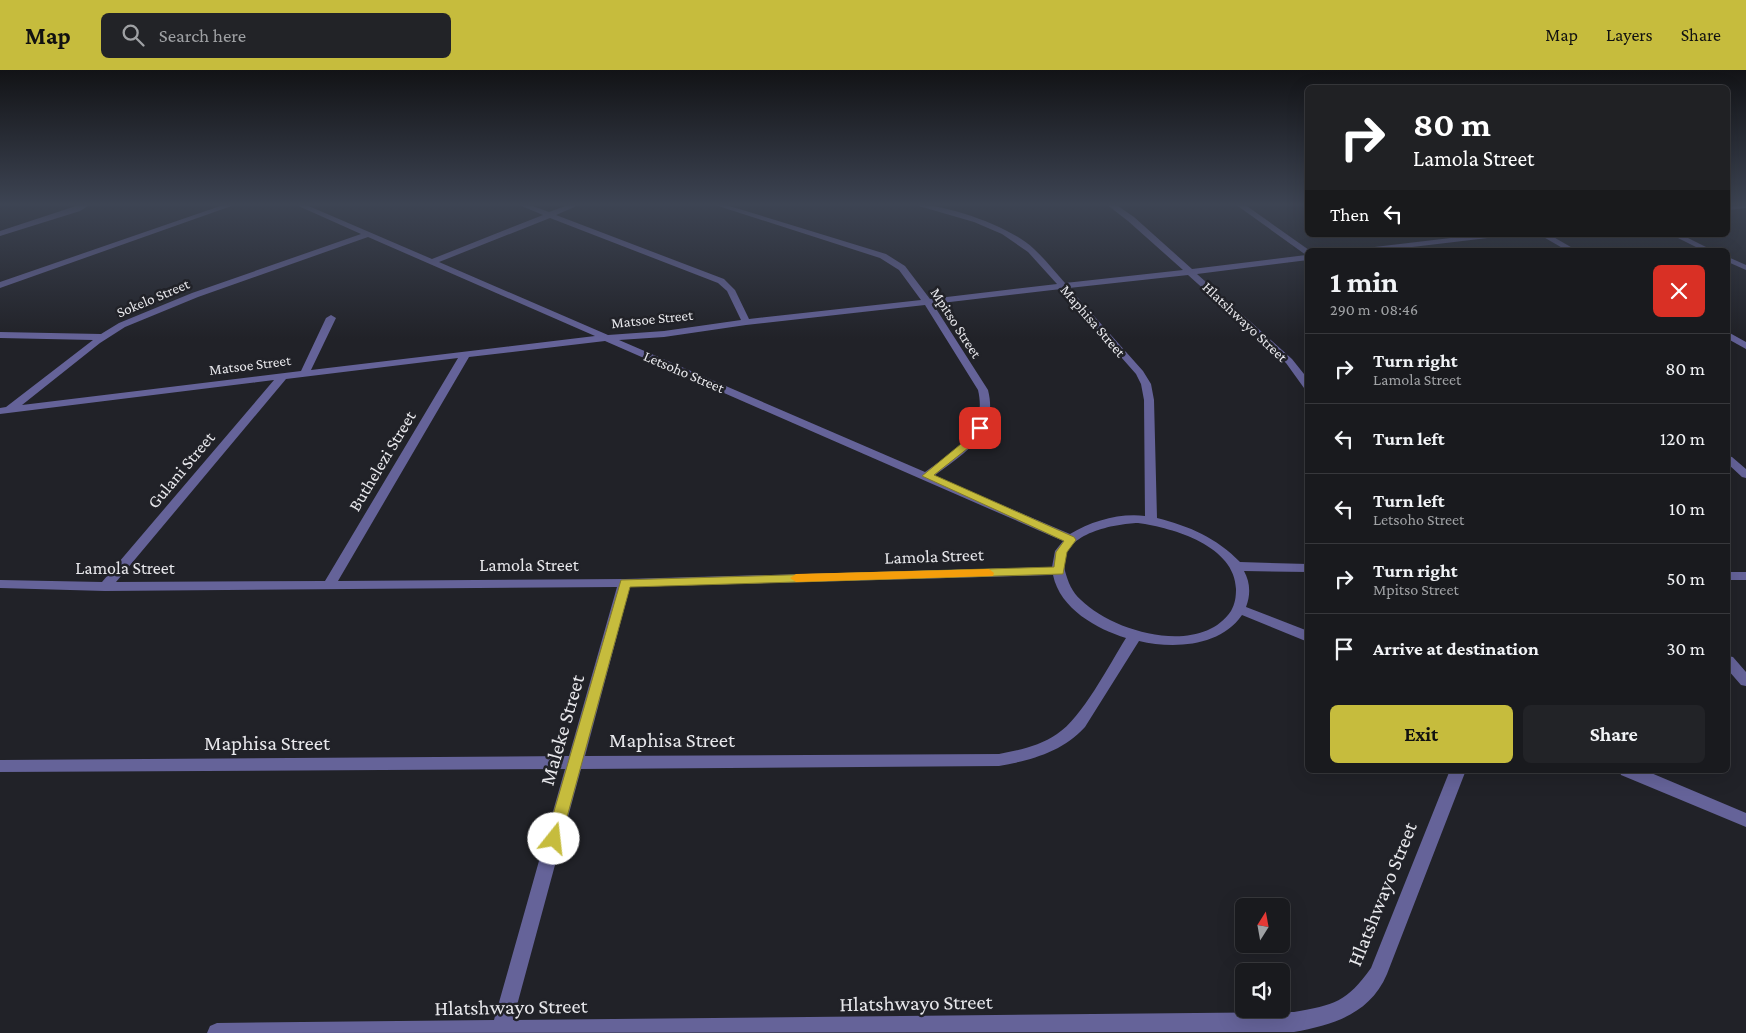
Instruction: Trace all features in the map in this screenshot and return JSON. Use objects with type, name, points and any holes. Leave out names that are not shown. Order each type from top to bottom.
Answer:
[{"type":"street","points":[[0,285],[103,249]]},
{"type":"street","name":"Sokelo Street","points":[[0,418],[5,410],[122,325],[151,312],[328,249]]},
{"type":"street","name":"Letsoho Street","points":[[401,249],[927,476],[1070,540]]},
{"type":"street","points":[[432,262],[465,249]]},
{"type":"street","points":[[638,249],[720,281],[731,290],[746,322]]},
{"type":"street","name":"Mpitso Street","points":[[861,249],[883,256],[902,268],[927,301],[983,390],[987,400],[986,415],[977,433],[927,476]]},
{"type":"street","name":"Maphisa Street","points":[[1029,249],[1140,373],[1146,384],[1149,400],[1152,520]]},
{"type":"street","name":"Hlatshwayo Street","points":[[1164,249],[1289,361],[1305,382]]},
{"type":"street","name":"Matsoe Street","points":[[5,410],[1305,257]]},
{"type":"street","points":[[1730,260],[1746,268]]},
{"type":"street","points":[[304,374],[331,318]]},
{"type":"street","points":[[650,357],[651,345],[664,334]]},
{"type":"street","points":[[0,336],[103,337]]},
{"type":"street","points":[[1730,336],[1746,346]]},
{"type":"street","name":"Buthelezi Street","points":[[328,586],[465,355]]},
{"type":"street","name":"Gulani Street","points":[[106,587],[283,376]]},
{"type":"street","points":[[1730,462],[1746,475]]},
{"type":"street","points":[[1124,519],[1152,520],[1178,527],[1203,538],[1219,549],[1234,566],[1243,588],[1239,609],[1234,618],[1225,626],[1200,636],[1169,640],[1135,636],[1113,628],[1087,614],[1066,591],[1059,571],[1062,552],[1070,540],[1083,530],[1105,522],[1124,519]]},
{"type":"street","points":[[1234,566],[1305,568]]},
{"type":"street","name":"Lamola Street","points":[[0,584],[106,587],[625,583],[1059,571]]},
{"type":"street","points":[[1730,576],[1746,576]]},
{"type":"street","name":"Maleke Street","points":[[500,1032],[625,583]]},
{"type":"street","points":[[1239,609],[1305,636]]},
{"type":"street","name":"Maphisa Street","points":[[0,766],[999,760],[1024,756],[1056,743],[1076,728],[1135,636]]},
{"type":"street","points":[[1730,663],[1746,682]]},
{"type":"street","name":"Hlatshwayo Street","points":[[217,1033],[500,1032],[1294,1022],[1334,1014],[1348,1008],[1368,988],[1378,974],[1457,773]]},
{"type":"street","points":[[1633,773],[1746,820]]},
{"type":"slow traffic","points":[[796,578],[989,573]]},
{"type":"route","points":[[554,839],[625,583],[1059,571],[1059,561],[1062,552],[1070,540],[927,476],[964,446],[980,428]]}]
